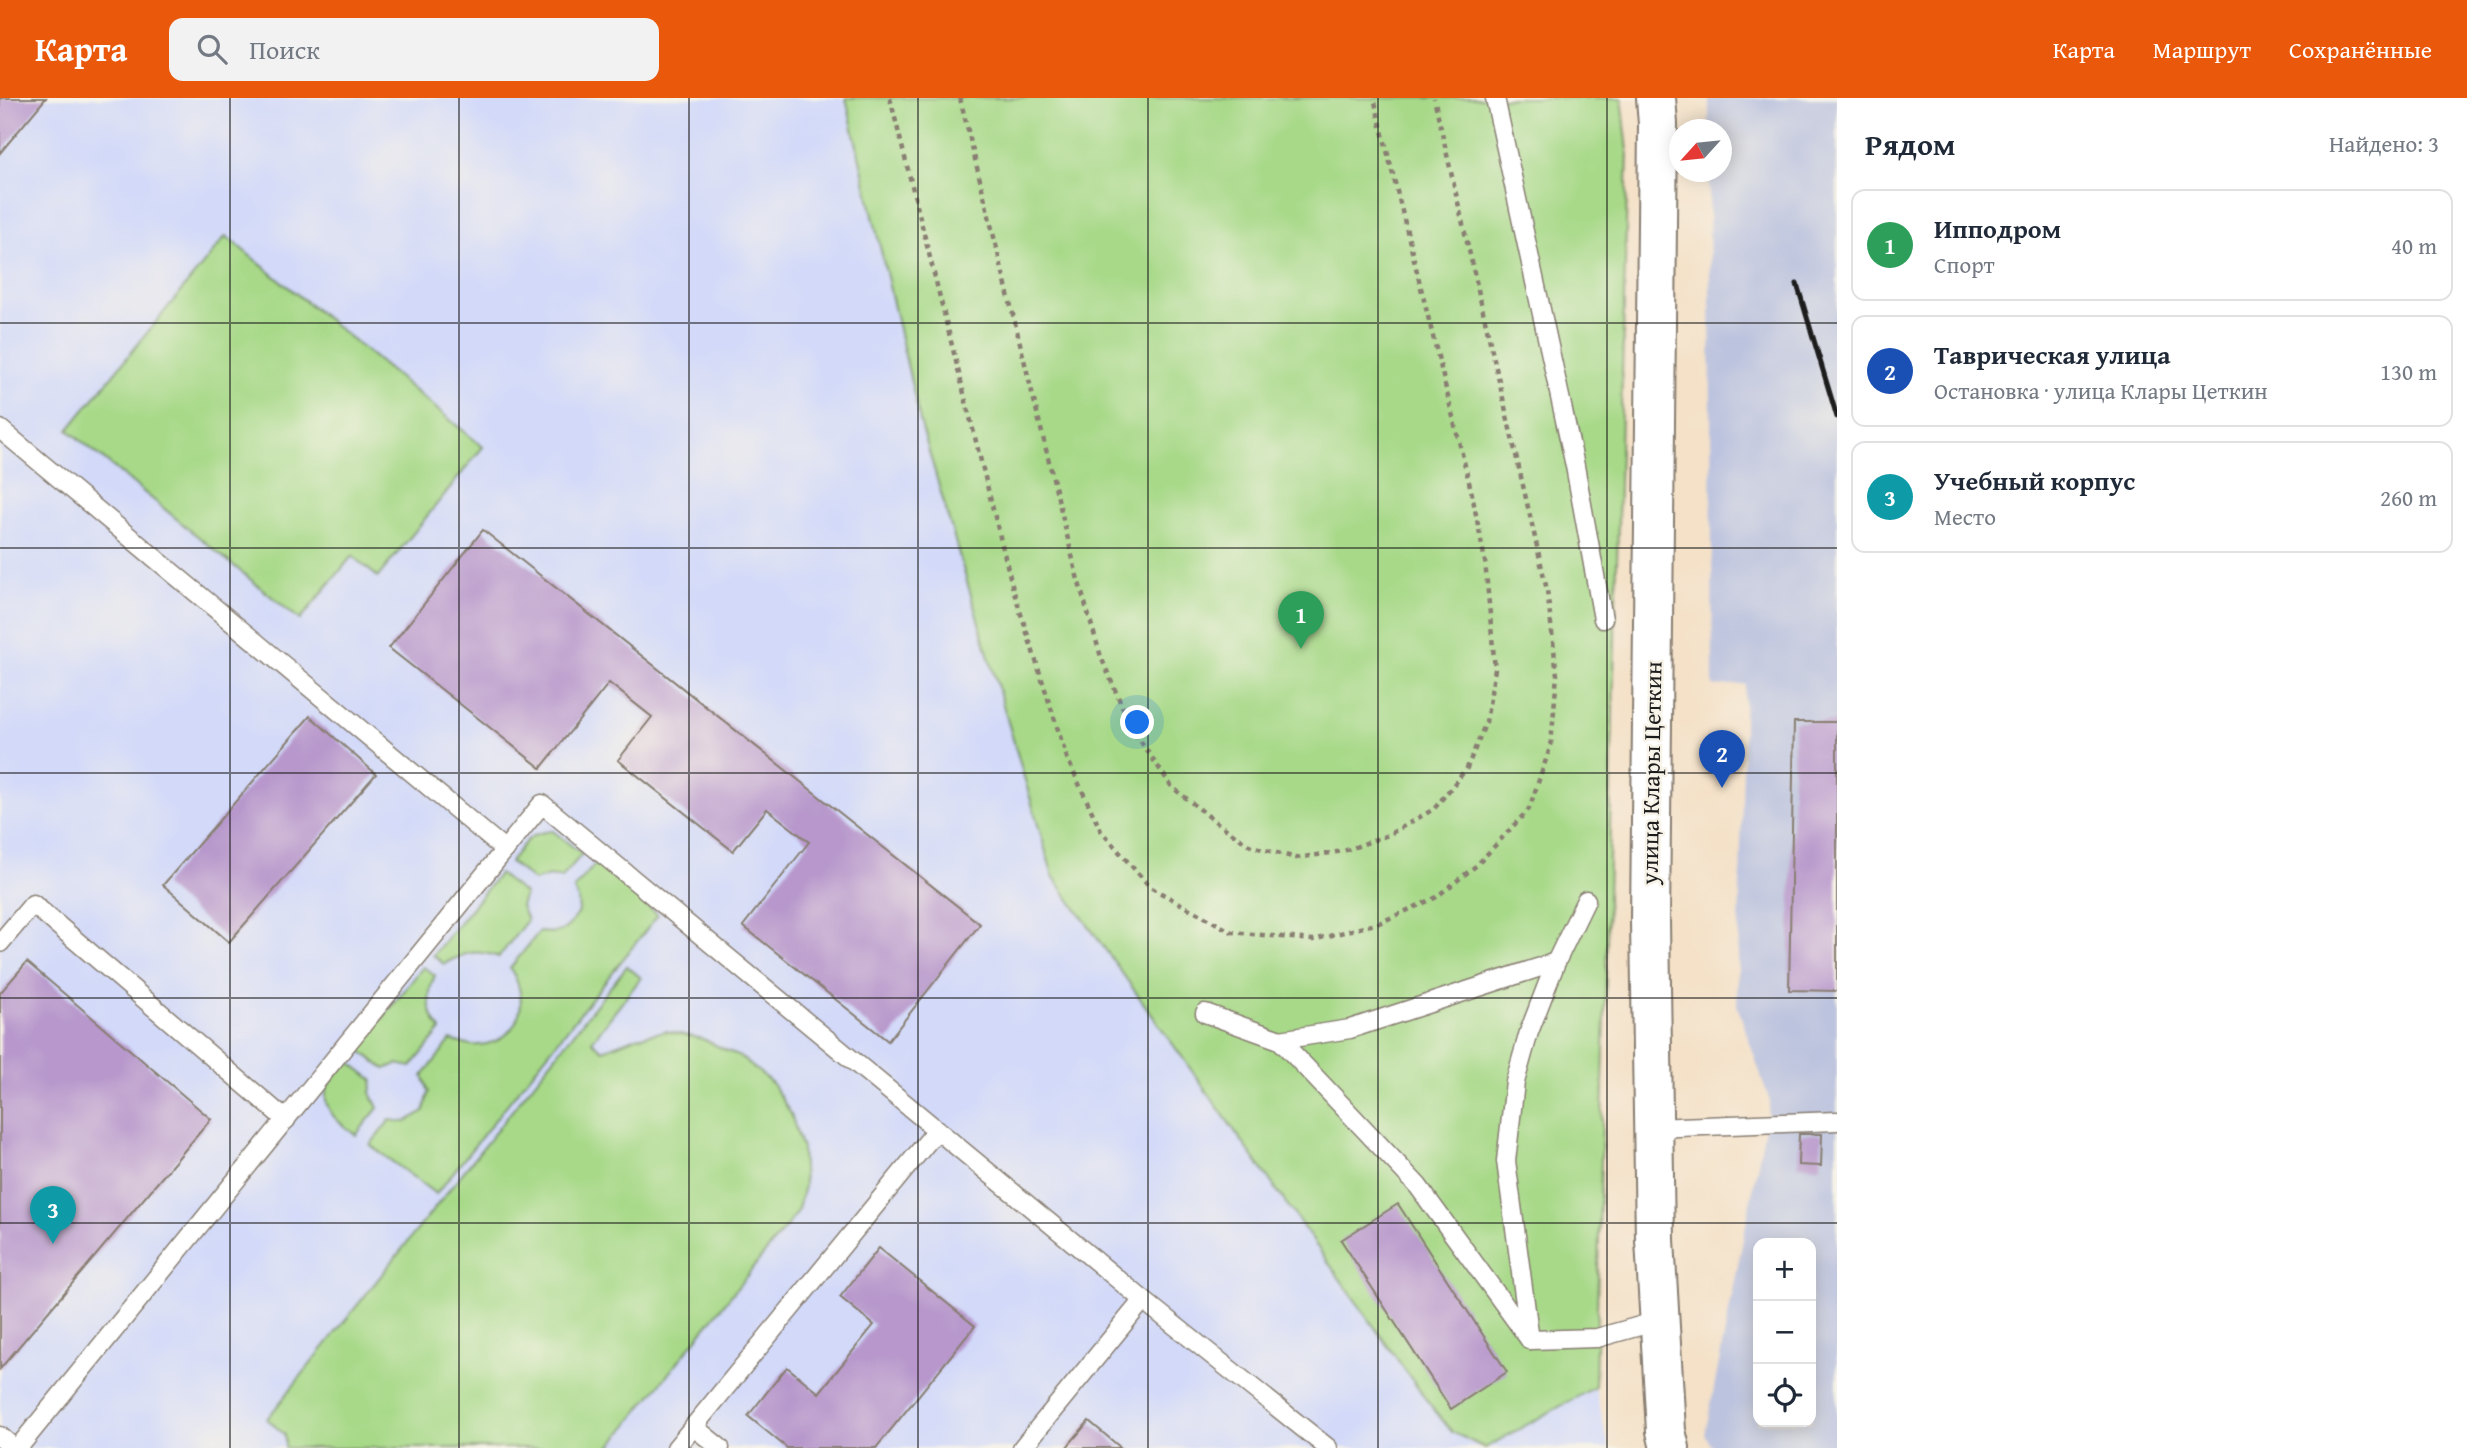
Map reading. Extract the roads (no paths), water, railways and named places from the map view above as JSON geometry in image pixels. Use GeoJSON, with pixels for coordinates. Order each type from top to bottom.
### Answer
{"type":"FeatureCollection","features":[{"type":"Feature","properties":{"kind":"street","name":"улица Клары Цеткин"},"geometry":{"type":"LineString","coordinates":[[1656,98],[1658,152],[1650,922],[1655,1240],[1666,1431],[1670,1448]]}},
{"type":"Feature","properties":{"kind":"lane"},"geometry":{"type":"LineString","coordinates":[[1495,98],[1575,466],[1603,619]]}},
{"type":"Feature","properties":{"kind":"lane"},"geometry":{"type":"LineString","coordinates":[[0,429],[505,850]]}},
{"type":"Feature","properties":{"kind":"lane"},"geometry":{"type":"LineString","coordinates":[[0,1436],[16,1448],[542,804],[1143,1300],[1305,1441],[1328,1448]]}},
{"type":"Feature","properties":{"kind":"lane"},"geometry":{"type":"LineString","coordinates":[[1530,1340],[1506,1161],[1515,1082],[1529,1032],[1556,962],[1586,900]]}},
{"type":"Feature","properties":{"kind":"lane"},"geometry":{"type":"LineString","coordinates":[[0,943],[33,904],[286,1120]]}},
{"type":"Feature","properties":{"kind":"lane"},"geometry":{"type":"LineString","coordinates":[[1280,1040],[1350,1029],[1556,962]]}},
{"type":"Feature","properties":{"kind":"lane"},"geometry":{"type":"LineString","coordinates":[[1205,1013],[1280,1040],[1418,1186],[1530,1340]]}},
{"type":"Feature","properties":{"kind":"lane"},"geometry":{"type":"LineString","coordinates":[[1653,1128],[1837,1121]]}},
{"type":"Feature","properties":{"kind":"lane"},"geometry":{"type":"LineString","coordinates":[[676,1448],[937,1130]]}},
{"type":"Feature","properties":{"kind":"lane"},"geometry":{"type":"LineString","coordinates":[[1023,1448],[1143,1300]]}},
{"type":"Feature","properties":{"kind":"lane"},"geometry":{"type":"LineString","coordinates":[[1530,1340],[1597,1338],[1661,1320]]}},
{"type":"Feature","properties":{"kind":"lane"},"geometry":{"type":"LineString","coordinates":[[694,1427],[719,1448]]}},
{"type":"Feature","properties":{"kind":"railway"},"geometry":{"type":"LineString","coordinates":[[1797,284],[1837,417]]}},
{"type":"Feature","properties":{"kind":"place","name":"Ипподром"},"geometry":{"type":"Point","coordinates":[1301,649]}},
{"type":"Feature","properties":{"kind":"place","name":"Таврическая улица"},"geometry":{"type":"Point","coordinates":[1722,788]}},
{"type":"Feature","properties":{"kind":"place","name":"Учебный корпус"},"geometry":{"type":"Point","coordinates":[53,1244]}}]}
